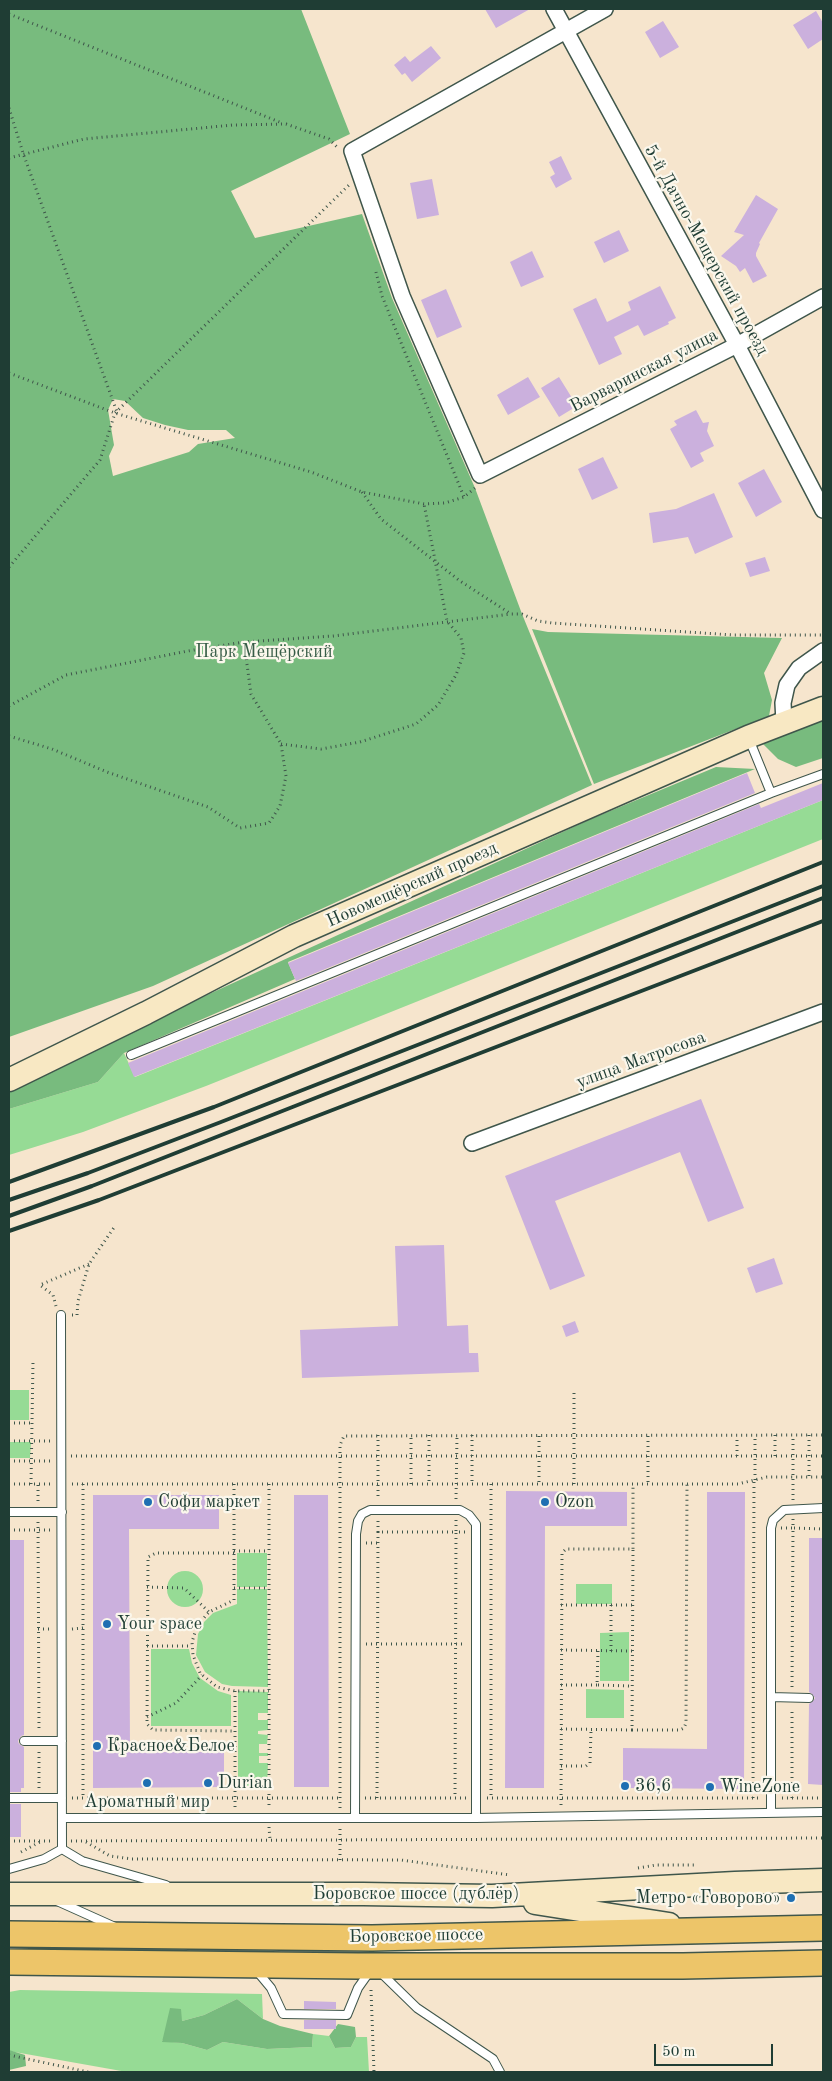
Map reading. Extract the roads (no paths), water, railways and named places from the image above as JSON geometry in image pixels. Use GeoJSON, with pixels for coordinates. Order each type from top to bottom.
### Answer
{"type":"FeatureCollection","features":[{"type":"Feature","properties":{"kind":"main road","name":"Боровское шоссе"},"geometry":{"type":"LineString","coordinates":[[9,1934],[372,1938],[823,1928]]}},
{"type":"Feature","properties":{"kind":"main road","name":"Боровское шоссе"},"geometry":{"type":"LineString","coordinates":[[9,1962],[250,1963],[374,1966],[683,1966],[823,1963]]}},
{"type":"Feature","properties":{"kind":"street","name":"5-й Дачно-Мещерский проезд"},"geometry":{"type":"LineString","coordinates":[[554,9],[737,345],[823,510]]}},
{"type":"Feature","properties":{"kind":"street"},"geometry":{"type":"LineString","coordinates":[[565,30],[605,9]]}},
{"type":"Feature","properties":{"kind":"street","name":"Варваринская улица"},"geometry":{"type":"LineString","coordinates":[[565,30],[347,152],[360,174],[402,296],[480,475],[737,345],[823,297]]}},
{"type":"Feature","properties":{"kind":"street"},"geometry":{"type":"LineString","coordinates":[[784,722],[783,702],[787,685],[799,668],[823,651]]}},
{"type":"Feature","properties":{"kind":"street","name":"Новомещёрский проезд"},"geometry":{"type":"LineString","coordinates":[[9,1080],[294,936],[748,737],[823,708]]}},
{"type":"Feature","properties":{"kind":"street","name":"улица Матросова"},"geometry":{"type":"LineString","coordinates":[[472,1143],[823,1012]]}},
{"type":"Feature","properties":{"kind":"street","name":"Боровское шоссе (дублёр)"},"geometry":{"type":"LineString","coordinates":[[9,1894],[492,1896],[823,1880]]}},
{"type":"Feature","properties":{"kind":"street"},"geometry":{"type":"LineString","coordinates":[[492,1896],[712,1931]]}},
{"type":"Feature","properties":{"kind":"lane"},"geometry":{"type":"LineString","coordinates":[[748,737],[772,793]]}},
{"type":"Feature","properties":{"kind":"lane"},"geometry":{"type":"LineString","coordinates":[[131,1055],[772,793],[823,774]]}},
{"type":"Feature","properties":{"kind":"lane"},"geometry":{"type":"LineString","coordinates":[[62,1315],[62,1849]]}},
{"type":"Feature","properties":{"kind":"lane"},"geometry":{"type":"LineString","coordinates":[[771,1812],[770,1528],[777,1515],[784,1510],[793,1508],[823,1508]]}},
{"type":"Feature","properties":{"kind":"lane"},"geometry":{"type":"LineString","coordinates":[[355,1818],[356,1534],[358,1521],[362,1514],[370,1510],[456,1510],[464,1512],[473,1519],[477,1533],[476,1818]]}},
{"type":"Feature","properties":{"kind":"lane"},"geometry":{"type":"LineString","coordinates":[[9,1512],[62,1512]]}},
{"type":"Feature","properties":{"kind":"lane"},"geometry":{"type":"LineString","coordinates":[[771,1698],[809,1698]]}},
{"type":"Feature","properties":{"kind":"lane"},"geometry":{"type":"LineString","coordinates":[[24,1741],[62,1741]]}},
{"type":"Feature","properties":{"kind":"lane"},"geometry":{"type":"LineString","coordinates":[[9,1798],[62,1798]]}},
{"type":"Feature","properties":{"kind":"lane"},"geometry":{"type":"LineString","coordinates":[[62,1818],[476,1818],[823,1812]]}},
{"type":"Feature","properties":{"kind":"lane"},"geometry":{"type":"LineString","coordinates":[[9,1869],[50,1857],[62,1849]]}},
{"type":"Feature","properties":{"kind":"lane"},"geometry":{"type":"LineString","coordinates":[[62,1849],[82,1861],[200,1895]]}},
{"type":"Feature","properties":{"kind":"lane"},"geometry":{"type":"LineString","coordinates":[[41,1894],[135,1936]]}},
{"type":"Feature","properties":{"kind":"lane"},"geometry":{"type":"LineString","coordinates":[[250,1963],[271,1988],[283,2014],[347,2015],[358,1988],[374,1966],[417,2008],[493,2059],[500,2072]]}},
{"type":"Feature","properties":{"kind":"railway"},"geometry":{"type":"LineString","coordinates":[[9,1182],[214,1107],[823,862]]}},
{"type":"Feature","properties":{"kind":"railway"},"geometry":{"type":"LineString","coordinates":[[9,1200],[88,1173],[221,1122],[823,886]]}},
{"type":"Feature","properties":{"kind":"railway"},"geometry":{"type":"LineString","coordinates":[[9,1216],[92,1186],[823,898]]}},
{"type":"Feature","properties":{"kind":"railway"},"geometry":{"type":"LineString","coordinates":[[9,1231],[99,1200],[823,921]]}},
{"type":"Feature","properties":{"kind":"place","name":"Софи маркет"},"geometry":{"type":"Point","coordinates":[148,1502]}},
{"type":"Feature","properties":{"kind":"place","name":"Ozon"},"geometry":{"type":"Point","coordinates":[545,1502]}},
{"type":"Feature","properties":{"kind":"place","name":"Your space"},"geometry":{"type":"Point","coordinates":[107,1624]}},
{"type":"Feature","properties":{"kind":"place","name":"Красное&Белое"},"geometry":{"type":"Point","coordinates":[97,1746]}},
{"type":"Feature","properties":{"kind":"place","name":"Ароматный мир"},"geometry":{"type":"Point","coordinates":[147,1783]}},
{"type":"Feature","properties":{"kind":"place","name":"Durian"},"geometry":{"type":"Point","coordinates":[208,1783]}},
{"type":"Feature","properties":{"kind":"place","name":"36,6"},"geometry":{"type":"Point","coordinates":[625,1786]}},
{"type":"Feature","properties":{"kind":"place","name":"WineZone"},"geometry":{"type":"Point","coordinates":[710,1787]}},
{"type":"Feature","properties":{"kind":"place","name":"Метро «Говорово»"},"geometry":{"type":"Point","coordinates":[791,1898]}},
{"type":"Feature","properties":{"kind":"park label","name":"Парк Мещёрский"},"geometry":{"type":"Point","coordinates":[264,652]}}]}
